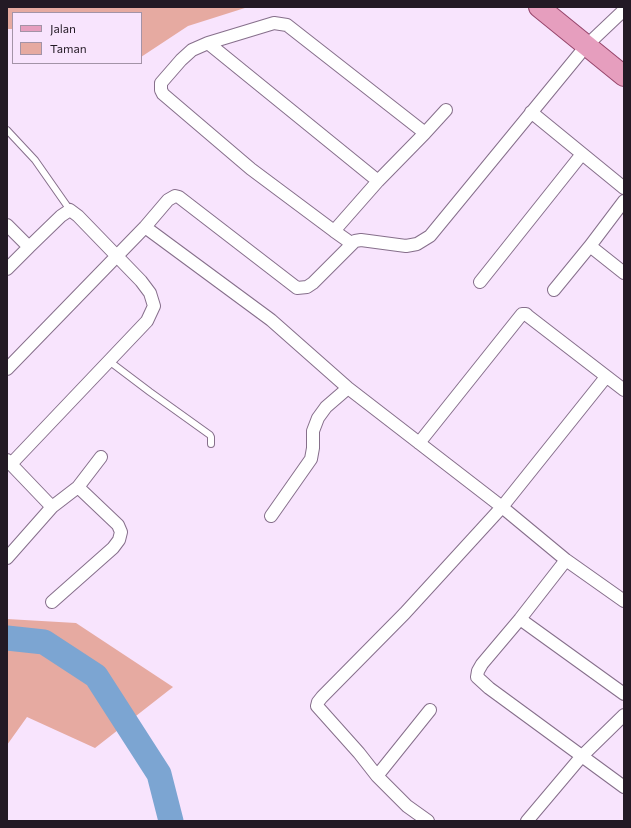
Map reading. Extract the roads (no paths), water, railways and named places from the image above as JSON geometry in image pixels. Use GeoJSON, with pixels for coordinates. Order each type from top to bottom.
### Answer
{"type":"FeatureCollection","features":[{"type":"Feature","properties":{"kind":"main road"},"geometry":{"type":"LineString","coordinates":[[549,10],[586,46],[624,76]]}},
{"type":"Feature","properties":{"kind":"street"},"geometry":{"type":"LineString","coordinates":[[7,369],[146,227],[168,200],[175,196],[179,197],[297,288],[307,287],[313,283],[351,243],[355,241],[361,240],[406,246],[417,244],[430,236],[586,46],[624,10]]}},
{"type":"Feature","properties":{"kind":"street"},"geometry":{"type":"LineString","coordinates":[[351,243],[251,169],[163,94],[161,90],[161,83],[192,50],[208,43],[274,23],[287,24],[426,133]]}},
{"type":"Feature","properties":{"kind":"street"},"geometry":{"type":"LineString","coordinates":[[208,43],[378,181]]}},
{"type":"Feature","properties":{"kind":"street"},"geometry":{"type":"LineString","coordinates":[[334,230],[378,181],[426,133],[446,110]]}},
{"type":"Feature","properties":{"kind":"street"},"geometry":{"type":"LineString","coordinates":[[531,112],[624,188]]}},
{"type":"Feature","properties":{"kind":"street"},"geometry":{"type":"LineString","coordinates":[[480,282],[582,154]]}},
{"type":"Feature","properties":{"kind":"street"},"geometry":{"type":"LineString","coordinates":[[554,290],[624,201]]}},
{"type":"Feature","properties":{"kind":"street"},"geometry":{"type":"LineString","coordinates":[[7,269],[61,216],[70,210],[78,216],[142,281],[150,293],[154,306],[147,321],[9,462],[52,507]]}},
{"type":"Feature","properties":{"kind":"street"},"geometry":{"type":"LineString","coordinates":[[7,225],[29,246]]}},
{"type":"Feature","properties":{"kind":"street"},"geometry":{"type":"LineString","coordinates":[[146,227],[271,320],[348,388],[502,507],[566,560],[624,600]]}},
{"type":"Feature","properties":{"kind":"street"},"geometry":{"type":"LineString","coordinates":[[590,246],[624,273]]}},
{"type":"Feature","properties":{"kind":"street"},"geometry":{"type":"LineString","coordinates":[[419,443],[522,314],[526,314],[624,390]]}},
{"type":"Feature","properties":{"kind":"street"},"geometry":{"type":"LineString","coordinates":[[428,821],[407,806],[377,776],[359,753],[320,711],[317,706],[318,702],[410,608],[502,507],[606,377]]}},
{"type":"Feature","properties":{"kind":"street"},"geometry":{"type":"LineString","coordinates":[[271,516],[311,459],[313,448],[313,431],[318,418],[326,407],[348,388]]}},
{"type":"Feature","properties":{"kind":"street"},"geometry":{"type":"LineString","coordinates":[[7,558],[52,507],[78,487],[101,457]]}},
{"type":"Feature","properties":{"kind":"street"},"geometry":{"type":"LineString","coordinates":[[52,602],[113,548],[119,540],[121,532],[118,525],[78,487]]}},
{"type":"Feature","properties":{"kind":"street"},"geometry":{"type":"LineString","coordinates":[[566,560],[520,619],[482,664],[478,671],[477,677],[489,688],[581,757],[624,787]]}},
{"type":"Feature","properties":{"kind":"street"},"geometry":{"type":"LineString","coordinates":[[520,619],[624,694]]}},
{"type":"Feature","properties":{"kind":"street"},"geometry":{"type":"LineString","coordinates":[[377,776],[430,710]]}},
{"type":"Feature","properties":{"kind":"street"},"geometry":{"type":"LineString","coordinates":[[527,821],[581,757],[624,715]]}},
{"type":"Feature","properties":{"kind":"lane"},"geometry":{"type":"LineString","coordinates":[[7,130],[35,160],[70,210]]}},
{"type":"Feature","properties":{"kind":"lane"},"geometry":{"type":"LineString","coordinates":[[109,361],[210,435],[211,444]]}},
{"type":"Feature","properties":{"kind":"waterway"},"geometry":{"type":"LineString","coordinates":[[7,638],[44,642],[96,676],[159,774],[171,821]]}}]}
